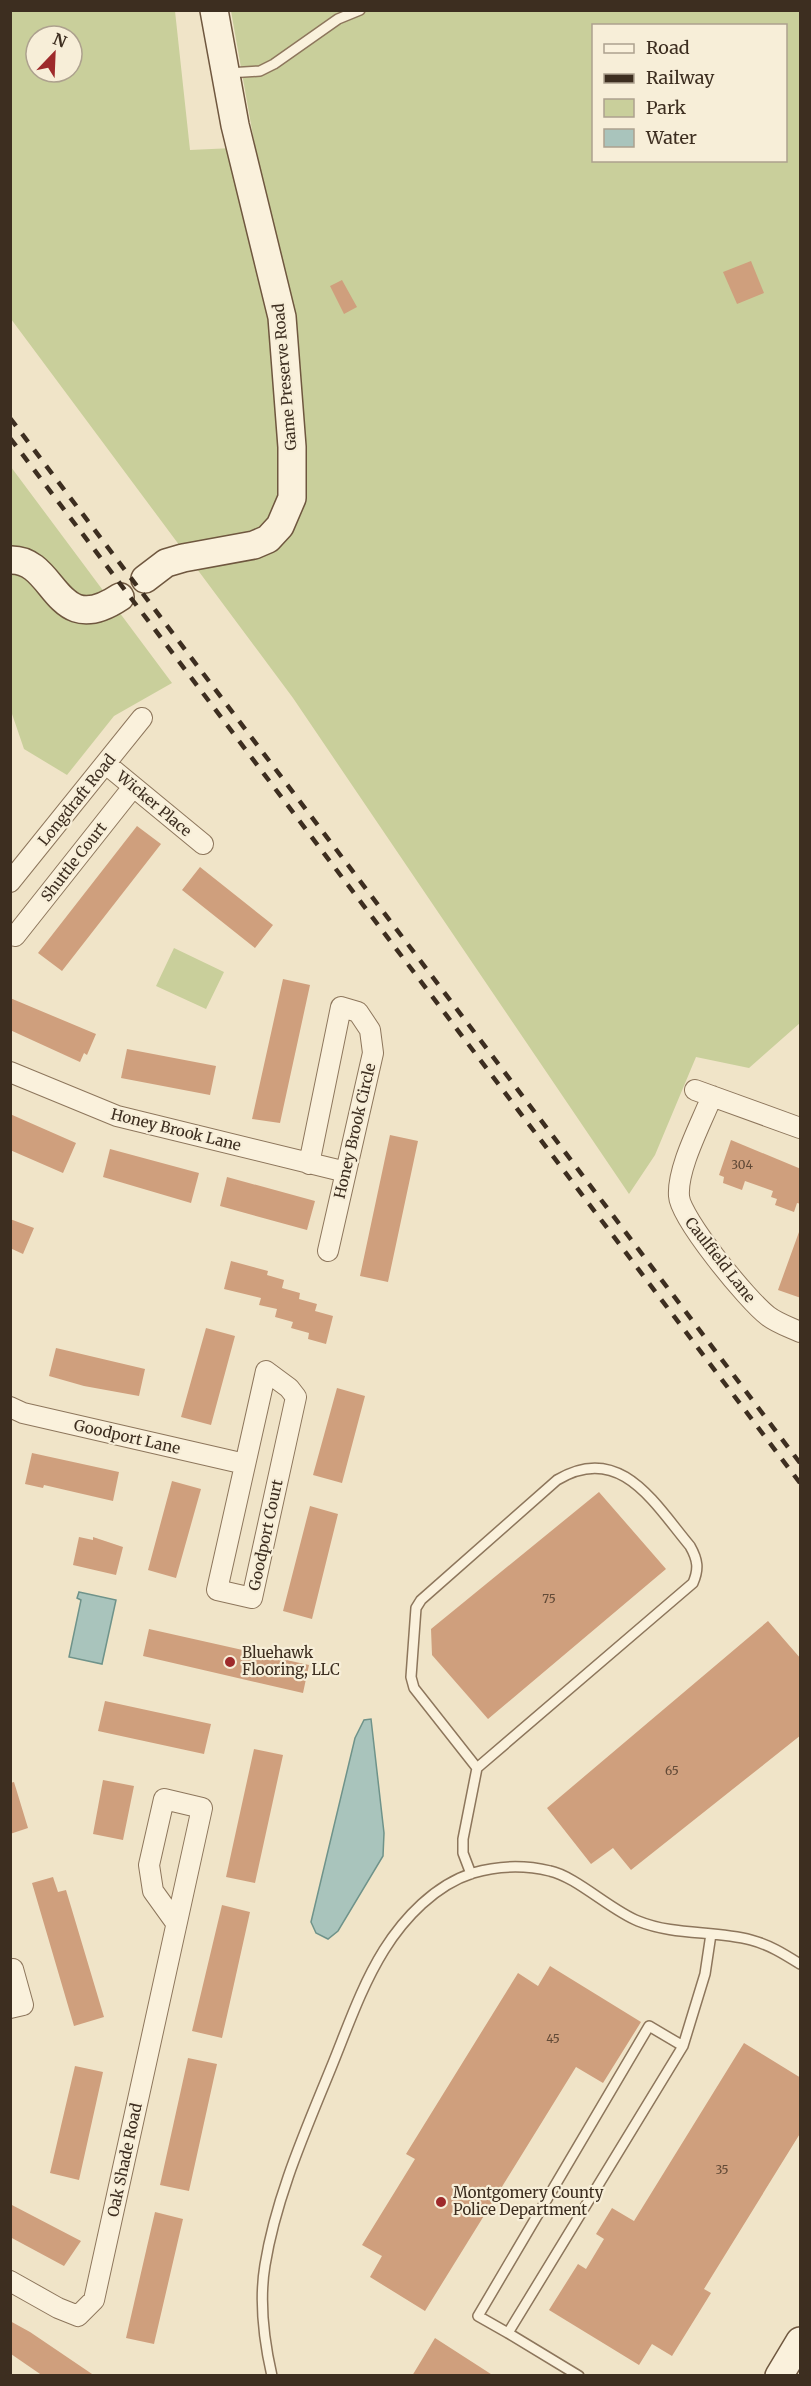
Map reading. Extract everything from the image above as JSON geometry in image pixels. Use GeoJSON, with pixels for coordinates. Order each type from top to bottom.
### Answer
{"type":"FeatureCollection","features":[{"type":"Feature","properties":{"kind":"street","name":"Game Preserve Road"},"geometry":{"type":"LineString","coordinates":[[145,579],[174,560],[254,545],[268,539],[280,526],[292,498],[292,447],[282,317],[251,196],[214,10]]}},
{"type":"Feature","properties":{"kind":"street"},"geometry":{"type":"LineString","coordinates":[[10,560],[26,562],[64,602],[72,607],[97,609],[120,597]]}},
{"type":"Feature","properties":{"kind":"street","name":"Longdraft Road"},"geometry":{"type":"LineString","coordinates":[[10,882],[142,718]]}},
{"type":"Feature","properties":{"kind":"street","name":"Wicker Place"},"geometry":{"type":"LineString","coordinates":[[106,764],[202,844]]}},
{"type":"Feature","properties":{"kind":"street","name":"Shuttle Court"},"geometry":{"type":"LineString","coordinates":[[15,936],[133,787]]}},
{"type":"Feature","properties":{"kind":"street","name":"Honey Brook Circle"},"geometry":{"type":"LineString","coordinates":[[309,1164],[341,1007],[358,1012],[370,1030],[373,1053],[327,1251]]}},
{"type":"Feature","properties":{"kind":"street","name":"Honey Brook Lane"},"geometry":{"type":"LineString","coordinates":[[10,1072],[117,1116],[346,1172]]}},
{"type":"Feature","properties":{"kind":"street","name":"Caulfield Lane"},"geometry":{"type":"LineString","coordinates":[[801,1128],[703,1093],[678,1193],[680,1204],[689,1223],[755,1305],[770,1317],[801,1332]]}},
{"type":"Feature","properties":{"kind":"street","name":"Goodport Court"},"geometry":{"type":"LineString","coordinates":[[266,1371],[289,1388],[296,1397],[252,1598],[217,1590],[245,1464],[266,1371]]}},
{"type":"Feature","properties":{"kind":"street","name":"Goodport Lane"},"geometry":{"type":"LineString","coordinates":[[10,1407],[23,1413],[245,1464]]}},
{"type":"Feature","properties":{"kind":"street","name":"Oak Shade Road"},"geometry":{"type":"LineString","coordinates":[[10,2281],[58,2308],[78,2316],[94,2300],[202,1808],[164,1799],[149,1865],[153,1891],[176,1923]]}},
{"type":"Feature","properties":{"kind":"street"},"geometry":{"type":"LineString","coordinates":[[10,1970],[13,1969],[23,2005],[10,2008]]}},
{"type":"Feature","properties":{"kind":"street"},"geometry":{"type":"LineString","coordinates":[[779,2376],[801,2341]]}},
{"type":"Feature","properties":{"kind":"lane"},"geometry":{"type":"LineString","coordinates":[[225,73],[260,71],[274,64],[338,19],[360,10]]}},
{"type":"Feature","properties":{"kind":"lane"},"geometry":{"type":"LineString","coordinates":[[471,1874],[463,1853],[463,1839],[477,1768],[693,1583],[697,1572],[696,1557],[690,1546],[637,1483],[624,1474],[603,1468],[571,1471],[557,1480],[416,1608],[411,1677],[414,1688],[477,1768]]}},
{"type":"Feature","properties":{"kind":"lane"},"geometry":{"type":"LineString","coordinates":[[272,2376],[263,2315],[265,2268],[274,2225],[325,2083],[352,2016],[383,1951],[405,1920],[433,1893],[471,1874],[500,1867],[531,1867],[554,1871],[636,1921],[668,1931],[749,1939],[771,1946],[801,1964]]}},
{"type":"Feature","properties":{"kind":"lane"},"geometry":{"type":"LineString","coordinates":[[508,2333],[682,2046],[705,1974],[711,1934]]}},
{"type":"Feature","properties":{"kind":"lane"},"geometry":{"type":"LineString","coordinates":[[579,2376],[478,2316],[649,2026],[682,2046]]}},
{"type":"Feature","properties":{"kind":"green space"},"geometry":{"type":"Polygon","coordinates":[[[11,11],[175,11],[190,150],[255,147],[231,11],[800,11],[800,1023],[749,1068],[696,1057],[655,1155],[629,1194],[293,698],[11,319],[11,11]]]}},
{"type":"Feature","properties":{"kind":"green space"},"geometry":{"type":"Polygon","coordinates":[[[11,467],[172,683],[114,716],[67,775],[24,749],[11,711],[11,467]]]}},
{"type":"Feature","properties":{"kind":"green space"},"geometry":{"type":"Polygon","coordinates":[[[174,948],[224,972],[206,1009],[156,986],[174,948]]]}},
{"type":"Feature","properties":{"kind":"water"},"geometry":{"type":"Polygon","coordinates":[[[79,1592],[116,1600],[102,1664],[69,1657],[81,1600],[77,1598],[79,1592]]]}},
{"type":"Feature","properties":{"kind":"water"},"geometry":{"type":"Polygon","coordinates":[[[371,1719],[384,1833],[383,1856],[338,1931],[328,1939],[316,1933],[311,1922],[355,1738],[364,1720],[371,1719]]]}},
{"type":"Feature","properties":{"kind":"building"},"geometry":{"type":"Polygon","coordinates":[[[751,261],[764,293],[737,304],[723,272],[751,261]]]}},
{"type":"Feature","properties":{"kind":"building"},"geometry":{"type":"Polygon","coordinates":[[[342,280],[357,307],[344,314],[330,286],[342,280]]]}},
{"type":"Feature","properties":{"kind":"building"},"geometry":{"type":"Polygon","coordinates":[[[137,826],[161,844],[62,971],[38,953],[137,826]]]}},
{"type":"Feature","properties":{"kind":"building"},"geometry":{"type":"Polygon","coordinates":[[[200,867],[273,925],[255,948],[182,890],[200,867]]]}},
{"type":"Feature","properties":{"kind":"building"},"geometry":{"type":"Polygon","coordinates":[[[283,979],[310,985],[280,1123],[252,1119],[283,979]]]}},
{"type":"Feature","properties":{"kind":"building"},"geometry":{"type":"Polygon","coordinates":[[[10,998],[96,1034],[87,1055],[84,1053],[80,1062],[10,1030],[10,998]]]}},
{"type":"Feature","properties":{"kind":"building"},"geometry":{"type":"Polygon","coordinates":[[[127,1049],[216,1066],[210,1095],[121,1078],[127,1049]]]}},
{"type":"Feature","properties":{"kind":"building"},"geometry":{"type":"Polygon","coordinates":[[[10,1114],[76,1143],[63,1173],[10,1150],[10,1114]]]}},
{"type":"Feature","properties":{"kind":"building"},"geometry":{"type":"Polygon","coordinates":[[[390,1135],[418,1141],[388,1282],[360,1276],[390,1135]]]}},
{"type":"Feature","properties":{"kind":"building"},"geometry":{"type":"Polygon","coordinates":[[[731,1140],[801,1169],[801,1204],[797,1203],[794,1212],[775,1205],[777,1199],[771,1197],[773,1191],[745,1181],[742,1190],[723,1183],[724,1177],[719,1175],[731,1140]]]}},
{"type":"Feature","properties":{"kind":"building"},"geometry":{"type":"Polygon","coordinates":[[[110,1149],[199,1173],[191,1203],[103,1177],[110,1149]]]}},
{"type":"Feature","properties":{"kind":"building"},"geometry":{"type":"Polygon","coordinates":[[[227,1177],[315,1201],[307,1230],[220,1206],[227,1177]]]}},
{"type":"Feature","properties":{"kind":"building"},"geometry":{"type":"Polygon","coordinates":[[[10,1219],[34,1228],[23,1254],[10,1248],[10,1219]]]}},
{"type":"Feature","properties":{"kind":"building"},"geometry":{"type":"Polygon","coordinates":[[[799,1232],[801,1232],[801,1298],[778,1290],[799,1232]]]}},
{"type":"Feature","properties":{"kind":"building"},"geometry":{"type":"Polygon","coordinates":[[[231,1261],[268,1271],[267,1275],[284,1280],[282,1288],[300,1293],[299,1299],[317,1304],[315,1311],[333,1316],[326,1344],[308,1339],[309,1333],[291,1328],[293,1322],[275,1317],[277,1309],[259,1305],[261,1298],[224,1289],[231,1261]]]}},
{"type":"Feature","properties":{"kind":"building"},"geometry":{"type":"Polygon","coordinates":[[[206,1328],[235,1336],[211,1425],[181,1417],[206,1328]]]}},
{"type":"Feature","properties":{"kind":"building"},"geometry":{"type":"Polygon","coordinates":[[[56,1348],[145,1369],[139,1396],[84,1386],[49,1376],[56,1348]]]}},
{"type":"Feature","properties":{"kind":"building"},"geometry":{"type":"Polygon","coordinates":[[[337,1388],[365,1396],[342,1483],[313,1475],[337,1388]]]}},
{"type":"Feature","properties":{"kind":"building"},"geometry":{"type":"Polygon","coordinates":[[[32,1453],[119,1472],[113,1501],[44,1485],[43,1488],[25,1484],[32,1453]]]}},
{"type":"Feature","properties":{"kind":"building"},"geometry":{"type":"Polygon","coordinates":[[[172,1481],[201,1489],[176,1578],[148,1570],[172,1481]]]}},
{"type":"Feature","properties":{"kind":"building"},"geometry":{"type":"Polygon","coordinates":[[[599,1492],[666,1569],[488,1719],[432,1655],[431,1629],[599,1492]]]}},
{"type":"Feature","properties":{"kind":"building"},"geometry":{"type":"Polygon","coordinates":[[[310,1506],[338,1514],[312,1619],[283,1611],[310,1506]]]}},
{"type":"Feature","properties":{"kind":"building"},"geometry":{"type":"Polygon","coordinates":[[[79,1537],[93,1540],[93,1537],[123,1547],[116,1575],[73,1565],[79,1537]]]}},
{"type":"Feature","properties":{"kind":"building"},"geometry":{"type":"Polygon","coordinates":[[[768,1621],[801,1659],[801,1735],[631,1870],[613,1848],[591,1864],[547,1808],[768,1621]]]}},
{"type":"Feature","properties":{"kind":"building"},"geometry":{"type":"Polygon","coordinates":[[[149,1629],[309,1665],[303,1693],[143,1656],[149,1629]]]}},
{"type":"Feature","properties":{"kind":"building"},"geometry":{"type":"Polygon","coordinates":[[[105,1701],[211,1724],[204,1754],[98,1731],[105,1701]]]}},
{"type":"Feature","properties":{"kind":"building"},"geometry":{"type":"Polygon","coordinates":[[[254,1749],[283,1755],[255,1883],[226,1877],[254,1749]]]}},
{"type":"Feature","properties":{"kind":"building"},"geometry":{"type":"Polygon","coordinates":[[[103,1780],[134,1786],[123,1840],[93,1834],[103,1780]]]}},
{"type":"Feature","properties":{"kind":"building"},"geometry":{"type":"Polygon","coordinates":[[[14,1782],[28,1828],[10,1834],[10,1783],[14,1782]]]}},
{"type":"Feature","properties":{"kind":"building"},"geometry":{"type":"Polygon","coordinates":[[[53,1877],[58,1892],[66,1890],[104,2017],[74,2026],[32,1883],[53,1877]]]}},
{"type":"Feature","properties":{"kind":"building"},"geometry":{"type":"Polygon","coordinates":[[[222,1905],[250,1912],[222,2038],[192,2031],[222,1905]]]}},
{"type":"Feature","properties":{"kind":"building","name":"Montgomery County Police Department"},"geometry":{"type":"Polygon","coordinates":[[[550,1966],[641,2022],[603,2083],[576,2067],[425,2311],[370,2277],[382,2256],[362,2245],[415,2159],[406,2154],[518,1973],[538,1986],[550,1966]]]}},
{"type":"Feature","properties":{"kind":"building"},"geometry":{"type":"Polygon","coordinates":[[[744,2043],[801,2078],[801,2132],[704,2289],[711,2293],[672,2356],[652,2344],[639,2365],[549,2310],[578,2264],[586,2269],[604,2239],[596,2234],[612,2208],[634,2221],[744,2043]]]}},
{"type":"Feature","properties":{"kind":"building"},"geometry":{"type":"Polygon","coordinates":[[[188,2058],[217,2064],[189,2191],[160,2185],[188,2058]]]}},
{"type":"Feature","properties":{"kind":"building"},"geometry":{"type":"Polygon","coordinates":[[[75,2066],[103,2072],[79,2180],[50,2173],[75,2066]]]}},
{"type":"Feature","properties":{"kind":"building"},"geometry":{"type":"Polygon","coordinates":[[[10,2204],[81,2241],[64,2266],[10,2237],[10,2204]]]}},
{"type":"Feature","properties":{"kind":"building"},"geometry":{"type":"Polygon","coordinates":[[[155,2212],[183,2219],[154,2344],[126,2338],[155,2212]]]}},
{"type":"Feature","properties":{"kind":"building"},"geometry":{"type":"Polygon","coordinates":[[[10,2321],[95,2376],[43,2376],[11,2354],[10,2321]]]}},
{"type":"Feature","properties":{"kind":"building"},"geometry":{"type":"Polygon","coordinates":[[[435,2338],[494,2376],[412,2376],[435,2338]]]}},
{"type":"Feature","properties":{"kind":"railway"},"geometry":{"type":"LineString","coordinates":[[10,418],[800,1463]]}},
{"type":"Feature","properties":{"kind":"railway"},"geometry":{"type":"LineString","coordinates":[[10,438],[800,1483]]}},
{"type":"Feature","properties":{"kind":"place","name":"Bluehawk Flooring, LLC"},"geometry":{"type":"Point","coordinates":[230,1662]}},
{"type":"Feature","properties":{"kind":"place","name":"Montgomery County Police Department"},"geometry":{"type":"Point","coordinates":[441,2202]}}]}
